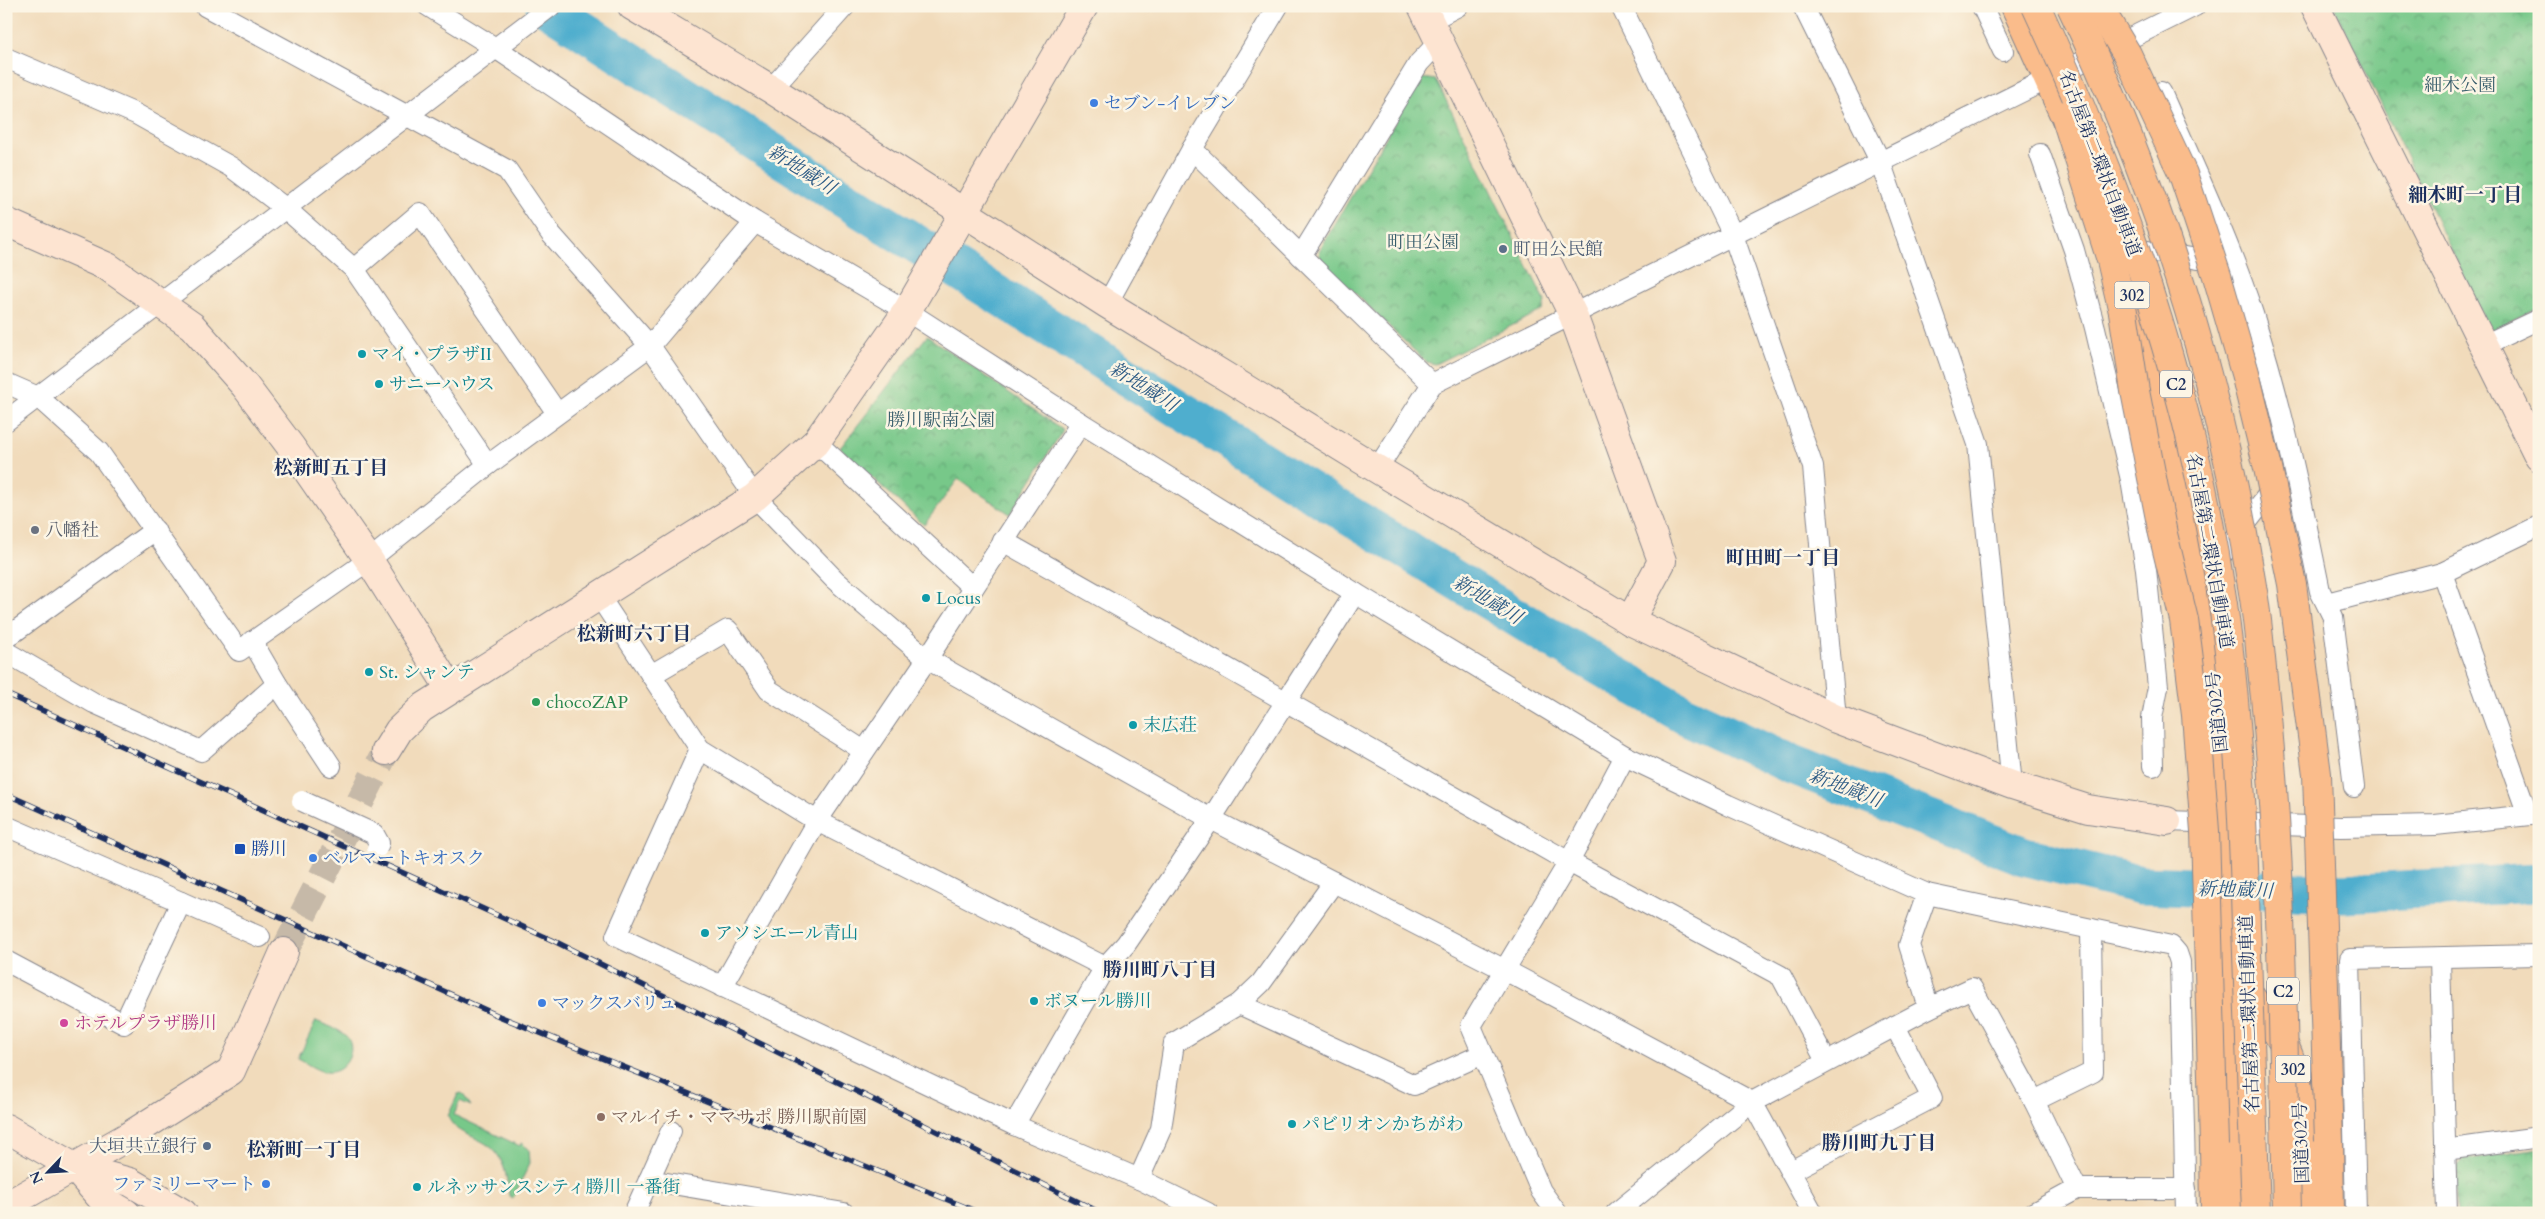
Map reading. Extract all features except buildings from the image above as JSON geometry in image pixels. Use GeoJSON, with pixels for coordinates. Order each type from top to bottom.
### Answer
{"type":"FeatureCollection","features":[{"type":"Feature","properties":{"kind":"highway","name":"国道302号"},"geometry":{"type":"LineString","coordinates":[[2016,6],[2050,79],[2117,246],[2162,399],[2202,590],[2217,699],[2226,831],[2238,1213]]}},
{"type":"Feature","properties":{"kind":"highway"},"geometry":{"type":"LineString","coordinates":[[2023,6],[2056,88],[2111,260],[2123,312],[2135,391],[2153,482],[2184,620],[2196,715],[2205,831],[2215,1213]]}},
{"type":"Feature","properties":{"kind":"highway","name":"名古屋第二環状自動車道"},"geometry":{"type":"LineString","coordinates":[[2036,6],[2068,74],[2106,173],[2146,287],[2178,390],[2200,480],[2221,595],[2241,781],[2256,1213]]}},
{"type":"Feature","properties":{"kind":"highway","name":"名古屋第二環状自動車道"},"geometry":{"type":"LineString","coordinates":[[2071,6],[2100,67],[2145,175],[2180,281],[2210,384],[2232,476],[2254,594],[2273,769],[2283,989],[2288,1213]]}},
{"type":"Feature","properties":{"kind":"highway"},"geometry":{"type":"LineString","coordinates":[[2098,6],[2127,54],[2183,174],[2208,248],[2245,373],[2268,468],[2292,584],[2317,774],[2330,1213]]}},
{"type":"Feature","properties":{"kind":"highway","name":"国道302号"},"geometry":{"type":"LineString","coordinates":[[2230,940],[2243,983],[2253,1002],[2278,1034],[2289,1055],[2296,1077],[2300,1103],[2304,1213]]}},
{"type":"Feature","properties":{"kind":"street"},"geometry":{"type":"LineString","coordinates":[[205,6],[507,170],[551,234],[650,346],[755,497],[835,580],[927,659],[1211,819],[1504,970],[1752,1102],[1813,1213]]}},
{"type":"Feature","properties":{"kind":"street"},"geometry":{"type":"LineString","coordinates":[[428,6],[497,49],[755,222],[907,311],[1081,423],[1355,593],[1625,756],[1728,805],[1927,894],[2171,946],[2177,953],[2180,962],[2186,1213]]}},
{"type":"Feature","properties":{"kind":"street"},"geometry":{"type":"LineString","coordinates":[[6,421],[551,6]]}},
{"type":"Feature","properties":{"kind":"street"},"geometry":{"type":"LineString","coordinates":[[632,6],[771,88],[963,214],[1107,304],[1377,470],[1630,621],[1836,719],[2012,785],[2088,809],[2226,831],[2426,826],[2533,814],[2442,573]]}},
{"type":"Feature","properties":{"kind":"street"},"geometry":{"type":"LineString","coordinates":[[771,88],[845,6]]}},
{"type":"Feature","properties":{"kind":"street"},"geometry":{"type":"LineString","coordinates":[[386,752],[399,730],[422,708],[755,497],[816,442],[907,311],[1084,6]]}},
{"type":"Feature","properties":{"kind":"street"},"geometry":{"type":"LineString","coordinates":[[1107,304],[1192,149],[1278,6]]}},
{"type":"Feature","properties":{"kind":"street"},"geometry":{"type":"LineString","coordinates":[[1301,256],[1419,63],[1430,23],[1458,6]]}},
{"type":"Feature","properties":{"kind":"street"},"geometry":{"type":"LineString","coordinates":[[1621,6],[1733,235],[1813,467],[1836,719]]}},
{"type":"Feature","properties":{"kind":"street"},"geometry":{"type":"LineString","coordinates":[[1803,6],[1880,161],[1978,444],[2012,785]]}},
{"type":"Feature","properties":{"kind":"street"},"geometry":{"type":"LineString","coordinates":[[1982,6],[2003,51]]}},
{"type":"Feature","properties":{"kind":"street"},"geometry":{"type":"LineString","coordinates":[[1377,470],[1432,384],[2195,6]]}},
{"type":"Feature","properties":{"kind":"street"},"geometry":{"type":"LineString","coordinates":[[2315,6],[2539,458]]}},
{"type":"Feature","properties":{"kind":"street"},"geometry":{"type":"LineString","coordinates":[[1430,23],[1573,315],[1662,561],[1630,621]]}},
{"type":"Feature","properties":{"kind":"street"},"geometry":{"type":"LineString","coordinates":[[6,58],[136,114],[231,167],[285,208],[354,269],[488,465]]}},
{"type":"Feature","properties":{"kind":"street"},"geometry":{"type":"LineString","coordinates":[[2161,92],[2235,265],[2252,312],[2294,462],[2320,591],[2333,617],[2354,788]]}},
{"type":"Feature","properties":{"kind":"street"},"geometry":{"type":"LineString","coordinates":[[1192,149],[1432,384]]}},
{"type":"Feature","properties":{"kind":"street"},"geometry":{"type":"LineString","coordinates":[[2040,154],[2074,250],[2096,328],[2134,501],[2146,569],[2158,687],[2152,718],[2153,766]]}},
{"type":"Feature","properties":{"kind":"street"},"geometry":{"type":"LineString","coordinates":[[354,269],[420,213],[557,413]]}},
{"type":"Feature","properties":{"kind":"street"},"geometry":{"type":"LineString","coordinates":[[6,222],[108,267],[161,302],[192,326],[245,386],[291,447],[369,560],[450,689]]}},
{"type":"Feature","properties":{"kind":"street"},"geometry":{"type":"LineString","coordinates":[[6,383],[38,397],[99,452],[156,530],[239,650],[369,560],[488,465],[650,346],[755,222]]}},
{"type":"Feature","properties":{"kind":"street"},"geometry":{"type":"LineString","coordinates":[[2117,246],[2235,265]]}},
{"type":"Feature","properties":{"kind":"street"},"geometry":{"type":"LineString","coordinates":[[2096,328],[2130,289]]}},
{"type":"Feature","properties":{"kind":"street"},"geometry":{"type":"LineString","coordinates":[[2482,346],[2539,319]]}},
{"type":"Feature","properties":{"kind":"street"},"geometry":{"type":"LineString","coordinates":[[722,987],[817,821],[927,659],[1081,423]]}},
{"type":"Feature","properties":{"kind":"street"},"geometry":{"type":"LineString","coordinates":[[816,442],[973,588]]}},
{"type":"Feature","properties":{"kind":"street"},"geometry":{"type":"LineString","coordinates":[[2134,501],[2156,513],[2164,521],[2180,571],[2202,590],[2294,462]]}},
{"type":"Feature","properties":{"kind":"street"},"geometry":{"type":"LineString","coordinates":[[2327,603],[2442,573],[2539,526]]}},
{"type":"Feature","properties":{"kind":"street"},"geometry":{"type":"LineString","coordinates":[[6,638],[156,530]]}},
{"type":"Feature","properties":{"kind":"street"},"geometry":{"type":"LineString","coordinates":[[1003,541],[1287,704],[1569,862],[1781,976],[1826,1061]]}},
{"type":"Feature","properties":{"kind":"street"},"geometry":{"type":"LineString","coordinates":[[1014,1125],[1105,967],[1126,944],[1211,819],[1287,704],[1355,593]]}},
{"type":"Feature","properties":{"kind":"street"},"geometry":{"type":"LineString","coordinates":[[599,596],[700,749],[817,821],[1105,967]]}},
{"type":"Feature","properties":{"kind":"street"},"geometry":{"type":"LineString","coordinates":[[652,675],[728,630],[769,690],[864,751]]}},
{"type":"Feature","properties":{"kind":"street"},"geometry":{"type":"LineString","coordinates":[[252,641],[277,684],[331,766]]}},
{"type":"Feature","properties":{"kind":"street"},"geometry":{"type":"LineString","coordinates":[[6,652],[94,703],[201,751],[277,684]]}},
{"type":"Feature","properties":{"kind":"street"},"geometry":{"type":"LineString","coordinates":[[700,749],[616,936],[1014,1125],[1139,1180],[1208,1213]]}},
{"type":"Feature","properties":{"kind":"street"},"geometry":{"type":"LineString","coordinates":[[1557,1213],[1541,1191],[1471,1026],[1569,862],[1625,756]]}},
{"type":"Feature","properties":{"kind":"street"},"geometry":{"type":"LineString","coordinates":[[302,801],[374,834],[379,843],[377,848]]}},
{"type":"Feature","properties":{"kind":"street"},"geometry":{"type":"LineString","coordinates":[[6,826],[260,937]]}},
{"type":"Feature","properties":{"kind":"street"},"geometry":{"type":"LineString","coordinates":[[1139,1180],[1160,1129],[1174,1043],[1239,1004],[1261,984],[1334,882]]}},
{"type":"Feature","properties":{"kind":"street"},"geometry":{"type":"LineString","coordinates":[[1927,894],[1909,945],[1929,1008]]}},
{"type":"Feature","properties":{"kind":"street"},"geometry":{"type":"LineString","coordinates":[[6,961],[124,1024],[181,902]]}},
{"type":"Feature","properties":{"kind":"street"},"geometry":{"type":"LineString","coordinates":[[2034,1100],[2093,1072],[2091,929]]}},
{"type":"Feature","properties":{"kind":"street"},"geometry":{"type":"LineString","coordinates":[[6,1206],[232,1071],[284,952]]}},
{"type":"Feature","properties":{"kind":"street"},"geometry":{"type":"LineString","coordinates":[[2356,1213],[2350,959],[2539,955]]}},
{"type":"Feature","properties":{"kind":"street"},"geometry":{"type":"LineString","coordinates":[[2440,958],[2447,1213]]}},
{"type":"Feature","properties":{"kind":"street"},"geometry":{"type":"LineString","coordinates":[[1616,1213],[1752,1102],[1826,1061],[1972,988],[2034,1100],[2078,1189]]}},
{"type":"Feature","properties":{"kind":"street"},"geometry":{"type":"LineString","coordinates":[[1239,1004],[1414,1085],[1483,1054]]}},
{"type":"Feature","properties":{"kind":"street"},"geometry":{"type":"LineString","coordinates":[[1791,1172],[1932,1098],[1895,1026]]}},
{"type":"Feature","properties":{"kind":"street"},"geometry":{"type":"LineString","coordinates":[[2183,1097],[2233,1033]]}},
{"type":"Feature","properties":{"kind":"street"},"geometry":{"type":"LineString","coordinates":[[6,1128],[74,1167],[130,1182],[183,1213]]}},
{"type":"Feature","properties":{"kind":"street"},"geometry":{"type":"LineString","coordinates":[[634,1213],[670,1131]]}},
{"type":"Feature","properties":{"kind":"street"},"geometry":{"type":"LineString","coordinates":[[2445,1150],[2539,1137]]}},
{"type":"Feature","properties":{"kind":"street"},"geometry":{"type":"LineString","coordinates":[[74,1167],[102,1199],[126,1213]]}},
{"type":"Feature","properties":{"kind":"street"},"geometry":{"type":"LineString","coordinates":[[649,1180],[844,1213]]}},
{"type":"Feature","properties":{"kind":"street"},"geometry":{"type":"LineString","coordinates":[[2033,1213],[2078,1189],[2186,1189]]}},
{"type":"Feature","properties":{"kind":"green space","name":"細木公園"},"geometry":{"type":"Polygon","coordinates":[[[2334,6],[2539,6],[2539,307],[2490,331],[2334,6]]]}},
{"type":"Feature","properties":{"kind":"green space","name":"町田公園"},"geometry":{"type":"Polygon","coordinates":[[[1421,78],[1436,80],[1545,301],[1543,310],[1435,364],[1426,362],[1321,260],[1319,251],[1421,78]]]}},
{"type":"Feature","properties":{"kind":"green space","name":"勝川駅南公園"},"geometry":{"type":"Polygon","coordinates":[[[927,336],[1063,430],[1010,514],[958,479],[924,525],[840,448],[927,336]]]}},
{"type":"Feature","properties":{"kind":"green space"},"geometry":{"type":"Polygon","coordinates":[[[316,1021],[340,1032],[347,1037],[350,1043],[350,1055],[347,1061],[338,1070],[333,1072],[315,1069],[298,1059],[316,1021]]]}},
{"type":"Feature","properties":{"kind":"green space"},"geometry":{"type":"Polygon","coordinates":[[[462,1093],[471,1106],[460,1101],[454,1115],[520,1146],[521,1143],[529,1149],[530,1163],[513,1198],[509,1196],[507,1179],[497,1154],[485,1143],[456,1128],[451,1123],[448,1116],[458,1094],[462,1093]]]}},
{"type":"Feature","properties":{"kind":"green space"},"geometry":{"type":"Polygon","coordinates":[[[2539,1149],[2539,1213],[2457,1213],[2457,1167],[2463,1160],[2539,1149]]]}},
{"type":"Feature","properties":{"kind":"waterway","name":"新地蔵川"},"geometry":{"type":"LineString","coordinates":[[545,6],[837,194],[1300,485],[1544,634],[1685,715],[1792,765],[2024,856],[2141,885],[2344,893],[2539,883]]}},
{"type":"Feature","properties":{"kind":"tunnel"},"geometry":{"type":"LineString","coordinates":[[284,952],[386,751]]}},
{"type":"Feature","properties":{"kind":"railway"},"geometry":{"type":"LineString","coordinates":[[6,694],[552,940],[1101,1213]]}},
{"type":"Feature","properties":{"kind":"railway"},"geometry":{"type":"LineString","coordinates":[[6,794],[499,1016],[980,1213]]}},
{"type":"Feature","properties":{"kind":"place","name":"セブン-イレブン"},"geometry":{"type":"Point","coordinates":[1094,103]}},
{"type":"Feature","properties":{"kind":"place","name":"町田公民館"},"geometry":{"type":"Point","coordinates":[1503,249]}},
{"type":"Feature","properties":{"kind":"place","name":"マイ・プラザII"},"geometry":{"type":"Point","coordinates":[362,354]}},
{"type":"Feature","properties":{"kind":"place","name":"サニーハウス"},"geometry":{"type":"Point","coordinates":[379,384]}},
{"type":"Feature","properties":{"kind":"place","name":"八幡社"},"geometry":{"type":"Point","coordinates":[35,530]}},
{"type":"Feature","properties":{"kind":"place","name":"Locus"},"geometry":{"type":"Point","coordinates":[926,598]}},
{"type":"Feature","properties":{"kind":"place","name":"St. シャンテ"},"geometry":{"type":"Point","coordinates":[369,672]}},
{"type":"Feature","properties":{"kind":"place","name":"chocoZAP"},"geometry":{"type":"Point","coordinates":[536,702]}},
{"type":"Feature","properties":{"kind":"place","name":"末広荘"},"geometry":{"type":"Point","coordinates":[1133,725]}},
{"type":"Feature","properties":{"kind":"place","name":"勝川"},"geometry":{"type":"Point","coordinates":[240,849]}},
{"type":"Feature","properties":{"kind":"place","name":"ベルマートキオスク"},"geometry":{"type":"Point","coordinates":[313,858]}},
{"type":"Feature","properties":{"kind":"place","name":"アソシエール青山"},"geometry":{"type":"Point","coordinates":[705,933]}},
{"type":"Feature","properties":{"kind":"place","name":"ボヌール勝川"},"geometry":{"type":"Point","coordinates":[1034,1001]}},
{"type":"Feature","properties":{"kind":"place","name":"マックスバリュ"},"geometry":{"type":"Point","coordinates":[542,1003]}},
{"type":"Feature","properties":{"kind":"place","name":"ホテルプラザ勝川"},"geometry":{"type":"Point","coordinates":[64,1023]}},
{"type":"Feature","properties":{"kind":"place","name":"マルイチ・ママサポ 勝川駅前園"},"geometry":{"type":"Point","coordinates":[601,1117]}},
{"type":"Feature","properties":{"kind":"place","name":"パビリオンかちがわ"},"geometry":{"type":"Point","coordinates":[1292,1124]}},
{"type":"Feature","properties":{"kind":"place","name":"大垣共立銀行"},"geometry":{"type":"Point","coordinates":[207,1146]}},
{"type":"Feature","properties":{"kind":"place","name":"ファミリーマート"},"geometry":{"type":"Point","coordinates":[266,1184]}},
{"type":"Feature","properties":{"kind":"place","name":"ルネッサンスシティ勝川 一番街"},"geometry":{"type":"Point","coordinates":[417,1187]}},
{"type":"Feature","properties":{"kind":"district","name":"細木町一丁目"},"geometry":{"type":"Point","coordinates":[2465,194]}},
{"type":"Feature","properties":{"kind":"district","name":"松新町五丁目"},"geometry":{"type":"Point","coordinates":[331,467]}},
{"type":"Feature","properties":{"kind":"district","name":"町田町一丁目"},"geometry":{"type":"Point","coordinates":[1783,557]}},
{"type":"Feature","properties":{"kind":"district","name":"松新町六丁目"},"geometry":{"type":"Point","coordinates":[634,633]}},
{"type":"Feature","properties":{"kind":"district","name":"勝川町八丁目"},"geometry":{"type":"Point","coordinates":[1160,969]}},
{"type":"Feature","properties":{"kind":"district","name":"勝川町九丁目"},"geometry":{"type":"Point","coordinates":[1879,1142]}},
{"type":"Feature","properties":{"kind":"district","name":"松新町一丁目"},"geometry":{"type":"Point","coordinates":[304,1149]}}]}
